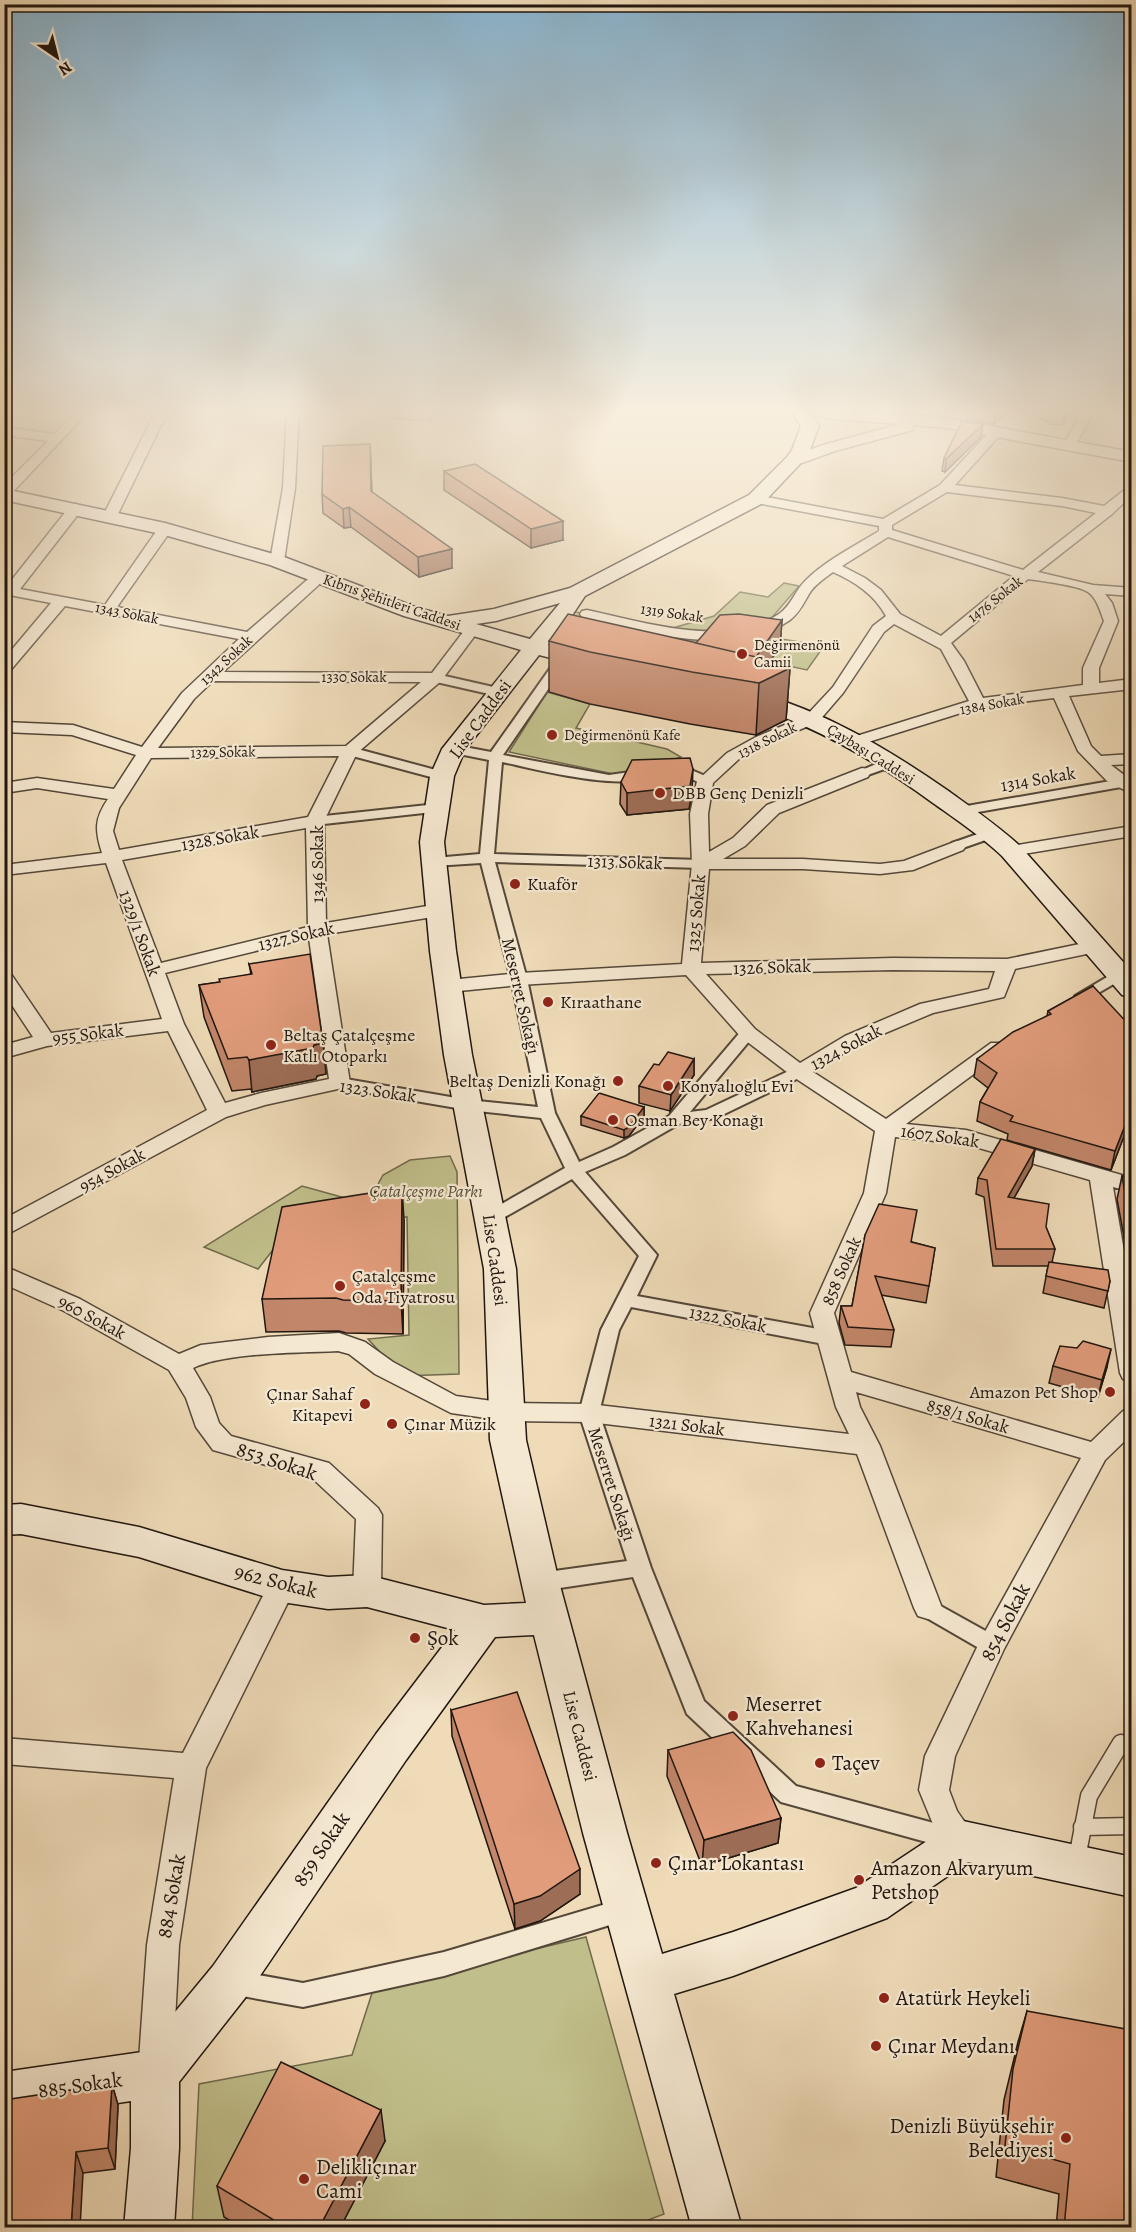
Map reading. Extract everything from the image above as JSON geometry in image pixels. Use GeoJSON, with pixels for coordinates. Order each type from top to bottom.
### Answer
{"type":"FeatureCollection","features":[{"type":"Feature","properties":{"kind":"main road","name":"Kıbrıs Şehitleri Caddesi"},"geometry":{"type":"LineString","coordinates":[[100,515],[165,529],[277,561],[411,612],[535,648]]}},
{"type":"Feature","properties":{"kind":"main road","name":"Lise Caddesi"},"geometry":{"type":"LineString","coordinates":[[717,2228],[626,1909],[545,1600],[508,1440],[500,1269],[468,1105],[449,986],[432,842],[442,776],[454,749],[577,592],[725,515]]}},
{"type":"Feature","properties":{"kind":"main road"},"geometry":{"type":"LineString","coordinates":[[444,622],[496,615],[577,592]]}},
{"type":"Feature","properties":{"kind":"main road"},"geometry":{"type":"LineString","coordinates":[[535,648],[576,658]]}},
{"type":"Feature","properties":{"kind":"main road","name":"Çaybaşı Caddesi"},"geometry":{"type":"LineString","coordinates":[[724,691],[812,719],[856,741],[992,833],[1011,851],[1125,982]]}},
{"type":"Feature","properties":{"kind":"main road","name":"962 Sokak"},"geometry":{"type":"LineString","coordinates":[[4,1520],[21,1519],[139,1542],[282,1586],[328,1593],[367,1591],[484,1621],[545,1600]]}},
{"type":"Feature","properties":{"kind":"main road","name":"859 Sokak"},"geometry":{"type":"LineString","coordinates":[[155,2074],[229,1982],[391,1747],[484,1621]]}},
{"type":"Feature","properties":{"kind":"main road"},"geometry":{"type":"LineString","coordinates":[[646,1981],[733,1953],[871,1903],[963,1841],[1079,1846],[1131,1877]]}},
{"type":"Feature","properties":{"kind":"main road","name":"885 Sokak"},"geometry":{"type":"LineString","coordinates":[[4,2096],[155,2074]]}},
{"type":"Feature","properties":{"kind":"main road","name":"884 Sokak"},"geometry":{"type":"LineString","coordinates":[[149,2228],[155,2148],[155,2074]]}},
{"type":"Feature","properties":{"kind":"street"},"geometry":{"type":"LineString","coordinates":[[8,590],[70,515]]}},
{"type":"Feature","properties":{"kind":"street"},"geometry":{"type":"LineString","coordinates":[[277,561],[285,515]]}},
{"type":"Feature","properties":{"kind":"street"},"geometry":{"type":"LineString","coordinates":[[828,515],[886,528],[1026,575],[1048,577],[1093,589],[1131,592]]}},
{"type":"Feature","properties":{"kind":"street","name":"1319 Sokak"},"geometry":{"type":"LineString","coordinates":[[587,614],[654,628],[704,635],[741,633],[768,626],[796,607],[803,590],[905,515]]}},
{"type":"Feature","properties":{"kind":"street","name":"1476 Sokak"},"geometry":{"type":"LineString","coordinates":[[943,642],[969,618],[1102,515]]}},
{"type":"Feature","properties":{"kind":"street"},"geometry":{"type":"LineString","coordinates":[[109,609],[165,529]]}},
{"type":"Feature","properties":{"kind":"street"},"geometry":{"type":"LineString","coordinates":[[832,567],[853,576],[873,589],[888,602],[894,617],[943,642],[953,655],[978,704]]}},
{"type":"Feature","properties":{"kind":"street","name":"1342 Sokak"},"geometry":{"type":"LineString","coordinates":[[146,753],[188,696],[250,637],[319,577]]}},
{"type":"Feature","properties":{"kind":"street"},"geometry":{"type":"LineString","coordinates":[[1091,688],[1091,668],[1111,621],[1105,603],[1093,589]]}},
{"type":"Feature","properties":{"kind":"street","name":"1343 Sokak"},"geometry":{"type":"LineString","coordinates":[[8,590],[250,637]]}},
{"type":"Feature","properties":{"kind":"street"},"geometry":{"type":"LineString","coordinates":[[4,669],[62,600]]}},
{"type":"Feature","properties":{"kind":"street"},"geometry":{"type":"LineString","coordinates":[[812,719],[838,690],[878,629],[894,617]]}},
{"type":"Feature","properties":{"kind":"street","name":"1346 Sokak"},"geometry":{"type":"LineString","coordinates":[[340,1083],[317,930],[315,821],[350,751],[436,678],[472,630]]}},
{"type":"Feature","properties":{"kind":"street","name":"Meserret Sokağı"},"geometry":{"type":"LineString","coordinates":[[576,658],[496,755],[487,858],[519,979],[547,1113],[574,1170],[648,1256],[610,1330],[589,1413],[640,1568],[695,1707],[789,1795],[963,1841]]}},
{"type":"Feature","properties":{"kind":"street","name":"1330 Sokak"},"geometry":{"type":"LineString","coordinates":[[208,676],[436,678],[498,692]]}},
{"type":"Feature","properties":{"kind":"street","name":"1384 Sokak"},"geometry":{"type":"LineString","coordinates":[[856,741],[978,704],[1131,684]]}},
{"type":"Feature","properties":{"kind":"street"},"geometry":{"type":"LineString","coordinates":[[1060,694],[1084,748],[1127,786]]}},
{"type":"Feature","properties":{"kind":"street","name":"1318 Sokak"},"geometry":{"type":"LineString","coordinates":[[705,781],[733,756],[762,740],[812,719]]}},
{"type":"Feature","properties":{"kind":"street","name":"1329 Sokak"},"geometry":{"type":"LineString","coordinates":[[4,727],[73,730],[146,753],[350,751],[442,776]]}},
{"type":"Feature","properties":{"kind":"street"},"geometry":{"type":"LineString","coordinates":[[454,749],[496,755],[609,779],[682,770],[705,781],[699,814],[701,864]]}},
{"type":"Feature","properties":{"kind":"street","name":"1329/1 Sokak"},"geometry":{"type":"LineString","coordinates":[[146,753],[110,808],[104,831],[174,1024],[219,1112]]}},
{"type":"Feature","properties":{"kind":"street"},"geometry":{"type":"LineString","coordinates":[[1097,761],[1131,759]]}},
{"type":"Feature","properties":{"kind":"street"},"geometry":{"type":"LineString","coordinates":[[862,772],[888,763]]}},
{"type":"Feature","properties":{"kind":"street","name":"1325 Sokak"},"geometry":{"type":"LineString","coordinates":[[862,772],[773,809],[739,842],[701,864],[691,969],[748,1033],[799,1072],[886,1129]]}},
{"type":"Feature","properties":{"kind":"street"},"geometry":{"type":"LineString","coordinates":[[4,788],[37,783],[118,795]]}},
{"type":"Feature","properties":{"kind":"street","name":"1314 Sokak"},"geometry":{"type":"LineString","coordinates":[[961,811],[1127,786]]}},
{"type":"Feature","properties":{"kind":"street","name":"1328 Sokak"},"geometry":{"type":"LineString","coordinates":[[4,870],[112,857],[315,821],[437,808]]}},
{"type":"Feature","properties":{"kind":"street"},"geometry":{"type":"LineString","coordinates":[[1011,851],[1131,831]]}},
{"type":"Feature","properties":{"kind":"street"},"geometry":{"type":"LineString","coordinates":[[957,846],[992,833]]}},
{"type":"Feature","properties":{"kind":"street","name":"1313 Sokak"},"geometry":{"type":"LineString","coordinates":[[434,862],[487,858],[701,864],[803,864],[880,868],[908,866],[957,846]]}},
{"type":"Feature","properties":{"kind":"street","name":"1327 Sokak"},"geometry":{"type":"LineString","coordinates":[[154,970],[317,930],[439,910]]}},
{"type":"Feature","properties":{"kind":"street","name":"1326 Sokak"},"geometry":{"type":"LineString","coordinates":[[449,986],[519,979],[691,969],[893,964],[1007,965],[1094,947]]}},
{"type":"Feature","properties":{"kind":"street","name":"1324 Sokak"},"geometry":{"type":"LineString","coordinates":[[490,1218],[574,1170],[618,1151],[675,1120],[710,1114],[799,1072],[852,1040],[927,1008],[997,993],[1007,965]]}},
{"type":"Feature","properties":{"kind":"street"},"geometry":{"type":"LineString","coordinates":[[4,978],[45,1040]]}},
{"type":"Feature","properties":{"kind":"street"},"geometry":{"type":"LineString","coordinates":[[1065,1007],[1083,996],[1125,982]]}},
{"type":"Feature","properties":{"kind":"street","name":"955 Sokak"},"geometry":{"type":"LineString","coordinates":[[4,1052],[45,1040],[174,1024]]}},
{"type":"Feature","properties":{"kind":"street"},"geometry":{"type":"LineString","coordinates":[[675,1120],[748,1033]]}},
{"type":"Feature","properties":{"kind":"street"},"geometry":{"type":"LineString","coordinates":[[886,1129],[1015,1036]]}},
{"type":"Feature","properties":{"kind":"street","name":"1323 Sokak"},"geometry":{"type":"LineString","coordinates":[[219,1112],[261,1098],[340,1083],[468,1105],[547,1113]]}},
{"type":"Feature","properties":{"kind":"street","name":"954 Sokak"},"geometry":{"type":"LineString","coordinates":[[4,1229],[219,1112]]}},
{"type":"Feature","properties":{"kind":"street","name":"1607 Sokak"},"geometry":{"type":"LineString","coordinates":[[886,1129],[966,1137],[1131,1185]]}},
{"type":"Feature","properties":{"kind":"street","name":"858 Sokak"},"geometry":{"type":"LineString","coordinates":[[886,1129],[875,1193],[822,1313],[848,1407],[867,1446],[927,1608]]}},
{"type":"Feature","properties":{"kind":"street"},"geometry":{"type":"LineString","coordinates":[[1100,1175],[1131,1373]]}},
{"type":"Feature","properties":{"kind":"street","name":"960 Sokak"},"geometry":{"type":"LineString","coordinates":[[4,1274],[72,1305],[178,1364]]}},
{"type":"Feature","properties":{"kind":"street","name":"1322 Sokak"},"geometry":{"type":"LineString","coordinates":[[626,1300],[829,1338]]}},
{"type":"Feature","properties":{"kind":"street","name":"1321 Sokak"},"geometry":{"type":"LineString","coordinates":[[178,1364],[201,1354],[268,1346],[339,1342],[357,1348],[393,1373],[451,1404],[507,1412],[589,1413],[867,1446]]}},
{"type":"Feature","properties":{"kind":"street","name":"853 Sokak"},"geometry":{"type":"LineString","coordinates":[[178,1364],[198,1397],[208,1427],[222,1443],[320,1470],[369,1515],[367,1591]]}},
{"type":"Feature","properties":{"kind":"street","name":"858/1 Sokak"},"geometry":{"type":"LineString","coordinates":[[840,1378],[1095,1453]]}},
{"type":"Feature","properties":{"kind":"street","name":"854 Sokak"},"geometry":{"type":"LineString","coordinates":[[963,1841],[946,1819],[934,1790],[940,1756],[992,1645],[1095,1453],[1131,1418]]}},
{"type":"Feature","properties":{"kind":"street"},"geometry":{"type":"LineString","coordinates":[[545,1600],[640,1568]]}},
{"type":"Feature","properties":{"kind":"street","name":"884 Sokak"},"geometry":{"type":"LineString","coordinates":[[155,2074],[163,1945],[191,1767],[282,1586]]}},
{"type":"Feature","properties":{"kind":"street"},"geometry":{"type":"LineString","coordinates":[[927,1608],[992,1645]]}},
{"type":"Feature","properties":{"kind":"street"},"geometry":{"type":"LineString","coordinates":[[4,1751],[191,1767]]}},
{"type":"Feature","properties":{"kind":"street"},"geometry":{"type":"LineString","coordinates":[[229,1982],[303,1995],[444,1964],[626,1909]]}},
{"type":"Feature","properties":{"kind":"lane"},"geometry":{"type":"LineString","coordinates":[[1079,1846],[1089,1796],[1121,1743]]}},
{"type":"Feature","properties":{"kind":"lane"},"geometry":{"type":"LineString","coordinates":[[1079,1846],[1131,1826]]}},
{"type":"Feature","properties":{"kind":"green space"},"geometry":{"type":"Polygon","coordinates":[[[784,583],[799,586],[757,635],[824,646],[807,670],[770,662],[779,647],[704,660],[535,648],[566,610],[666,630],[714,616],[740,592],[768,597],[784,583]]]}},
{"type":"Feature","properties":{"kind":"green space"},"geometry":{"type":"Polygon","coordinates":[[[547,692],[590,704],[576,728],[667,749],[681,757],[623,776],[509,752],[547,692]]]}},
{"type":"Feature","properties":{"kind":"green space","name":"Çatalçeşme Parkı"},"geometry":{"type":"Polygon","coordinates":[[[450,1156],[457,1172],[459,1374],[402,1376],[368,1339],[409,1335],[407,1217],[283,1237],[258,1269],[204,1247],[302,1186],[367,1204],[383,1175],[410,1160],[450,1156]]]}},
{"type":"Feature","properties":{"kind":"green space"},"geometry":{"type":"Polygon","coordinates":[[[586,1937],[664,2214],[627,2228],[192,2228],[199,2084],[352,2055],[374,1987],[586,1937]]]}},
{"type":"Feature","properties":{"kind":"building"},"geometry":{"type":"Polygon","coordinates":[[[360,515],[405,515],[452,549],[418,557],[360,515]]]}},
{"type":"Feature","properties":{"kind":"building"},"geometry":{"type":"Polygon","coordinates":[[[510,515],[554,515],[563,521],[531,529],[510,515]]]}},
{"type":"Feature","properties":{"kind":"building"},"geometry":{"type":"Polygon","coordinates":[[[568,614],[751,655],[790,668],[759,683],[590,652],[549,641],[568,614]]]}},
{"type":"Feature","properties":{"kind":"building"},"geometry":{"type":"Polygon","coordinates":[[[739,614],[782,620],[756,657],[696,643],[720,615],[739,614]]]}},
{"type":"Feature","properties":{"kind":"building"},"geometry":{"type":"Polygon","coordinates":[[[690,758],[693,769],[690,786],[627,793],[621,782],[632,760],[690,758]]]}},
{"type":"Feature","properties":{"kind":"building","name":"Beltaş Çatalçeşme Katlı Otoparkı"},"geometry":{"type":"Polygon","coordinates":[[[310,954],[323,1043],[314,1045],[313,1048],[249,1060],[247,1057],[228,1059],[199,985],[220,982],[219,979],[252,974],[249,964],[310,954]]]}},
{"type":"Feature","properties":{"kind":"building"},"geometry":{"type":"Polygon","coordinates":[[[1093,986],[1131,1027],[1131,1110],[1115,1151],[1010,1121],[1013,1116],[980,1102],[997,1073],[977,1059],[1013,1032],[1051,1014],[1048,1011],[1093,986]]]}},
{"type":"Feature","properties":{"kind":"building"},"geometry":{"type":"Polygon","coordinates":[[[668,1052],[694,1059],[671,1095],[639,1086],[654,1064],[659,1065],[668,1052]]]}},
{"type":"Feature","properties":{"kind":"building","name":"Osman Bey Konağı"},"geometry":{"type":"Polygon","coordinates":[[[599,1093],[644,1107],[629,1127],[624,1130],[581,1116],[599,1093]]]}},
{"type":"Feature","properties":{"kind":"building"},"geometry":{"type":"Polygon","coordinates":[[[1001,1139],[1035,1149],[1008,1197],[1049,1204],[1046,1227],[1055,1249],[996,1249],[987,1180],[978,1178],[1001,1139]]]}},
{"type":"Feature","properties":{"kind":"building"},"geometry":{"type":"Polygon","coordinates":[[[1122,1176],[1131,1178],[1131,1228],[1122,1176]]]}},
{"type":"Feature","properties":{"kind":"building","name":"Çatalçeşme Oda Tiyatrosu"},"geometry":{"type":"Polygon","coordinates":[[[402,1188],[401,1301],[336,1298],[262,1299],[282,1207],[402,1188]]]}},
{"type":"Feature","properties":{"kind":"building"},"geometry":{"type":"Polygon","coordinates":[[[879,1204],[917,1210],[911,1242],[935,1248],[929,1286],[875,1276],[894,1330],[848,1327],[841,1306],[852,1306],[865,1235],[879,1204]]]}},
{"type":"Feature","properties":{"kind":"building"},"geometry":{"type":"Polygon","coordinates":[[[1049,1262],[1108,1270],[1110,1281],[1108,1291],[1046,1276],[1049,1262]]]}},
{"type":"Feature","properties":{"kind":"building"},"geometry":{"type":"Polygon","coordinates":[[[1083,1341],[1111,1349],[1102,1380],[1053,1366],[1060,1346],[1077,1348],[1083,1341]]]}},
{"type":"Feature","properties":{"kind":"building"},"geometry":{"type":"Polygon","coordinates":[[[517,1692],[580,1869],[540,1896],[514,1904],[451,1710],[517,1692]]]}},
{"type":"Feature","properties":{"kind":"building"},"geometry":{"type":"Polygon","coordinates":[[[733,1732],[751,1750],[781,1818],[704,1840],[668,1750],[733,1732]]]}},
{"type":"Feature","properties":{"kind":"building","name":"Denizli Büyükşehir Belediyesi"},"geometry":{"type":"Polygon","coordinates":[[[1027,2011],[1131,2030],[1131,2228],[1064,2228],[1070,2164],[1005,2146],[1013,2069],[1027,2011]]]}},
{"type":"Feature","properties":{"kind":"building","name":"Delikliçınar Cami"},"geometry":{"type":"Polygon","coordinates":[[[281,2062],[381,2110],[319,2228],[287,2228],[217,2186],[281,2062]]]}},
{"type":"Feature","properties":{"kind":"building"},"geometry":{"type":"Polygon","coordinates":[[[112,2084],[108,2148],[76,2152],[71,2228],[4,2228],[4,2100],[112,2084]]]}},
{"type":"Feature","properties":{"kind":"place","name":"Değirmenönü Camii"},"geometry":{"type":"Point","coordinates":[742,654]}},
{"type":"Feature","properties":{"kind":"place","name":"Değirmenönü Kafe"},"geometry":{"type":"Point","coordinates":[552,735]}},
{"type":"Feature","properties":{"kind":"place","name":"DBB Genç Denizli"},"geometry":{"type":"Point","coordinates":[660,793]}},
{"type":"Feature","properties":{"kind":"place","name":"Kuaför"},"geometry":{"type":"Point","coordinates":[515,884]}},
{"type":"Feature","properties":{"kind":"place","name":"Kıraathane"},"geometry":{"type":"Point","coordinates":[548,1002]}},
{"type":"Feature","properties":{"kind":"place","name":"Beltaş Çatalçeşme Katlı Otoparkı"},"geometry":{"type":"Point","coordinates":[271,1045]}},
{"type":"Feature","properties":{"kind":"place","name":"Beltaş Denizli Konağı"},"geometry":{"type":"Point","coordinates":[618,1081]}},
{"type":"Feature","properties":{"kind":"place","name":"Konyalıoğlu Evi"},"geometry":{"type":"Point","coordinates":[668,1086]}},
{"type":"Feature","properties":{"kind":"place","name":"Osman Bey Konağı"},"geometry":{"type":"Point","coordinates":[613,1120]}},
{"type":"Feature","properties":{"kind":"place","name":"Çatalçeşme Oda Tiyatrosu"},"geometry":{"type":"Point","coordinates":[340,1286]}},
{"type":"Feature","properties":{"kind":"place","name":"Amazon Pet Shop"},"geometry":{"type":"Point","coordinates":[1110,1392]}},
{"type":"Feature","properties":{"kind":"place","name":"Çınar Sahaf Kitapevi"},"geometry":{"type":"Point","coordinates":[365,1404]}},
{"type":"Feature","properties":{"kind":"place","name":"Çınar Müzik"},"geometry":{"type":"Point","coordinates":[392,1424]}},
{"type":"Feature","properties":{"kind":"place","name":"Şok"},"geometry":{"type":"Point","coordinates":[415,1638]}},
{"type":"Feature","properties":{"kind":"place","name":"Meserret Kahvehanesi"},"geometry":{"type":"Point","coordinates":[733,1716]}},
{"type":"Feature","properties":{"kind":"place","name":"Taçev"},"geometry":{"type":"Point","coordinates":[820,1763]}},
{"type":"Feature","properties":{"kind":"place","name":"Çınar Lokantası"},"geometry":{"type":"Point","coordinates":[656,1863]}},
{"type":"Feature","properties":{"kind":"place","name":"Amazon Akvaryum Petshop"},"geometry":{"type":"Point","coordinates":[859,1880]}},
{"type":"Feature","properties":{"kind":"place","name":"Atatürk Heykeli"},"geometry":{"type":"Point","coordinates":[884,1998]}},
{"type":"Feature","properties":{"kind":"place","name":"Çınar Meydanı"},"geometry":{"type":"Point","coordinates":[876,2046]}},
{"type":"Feature","properties":{"kind":"place","name":"Denizli Büyükşehir Belediyesi"},"geometry":{"type":"Point","coordinates":[1066,2138]}},
{"type":"Feature","properties":{"kind":"place","name":"Delikliçınar Cami"},"geometry":{"type":"Point","coordinates":[304,2179]}}]}
